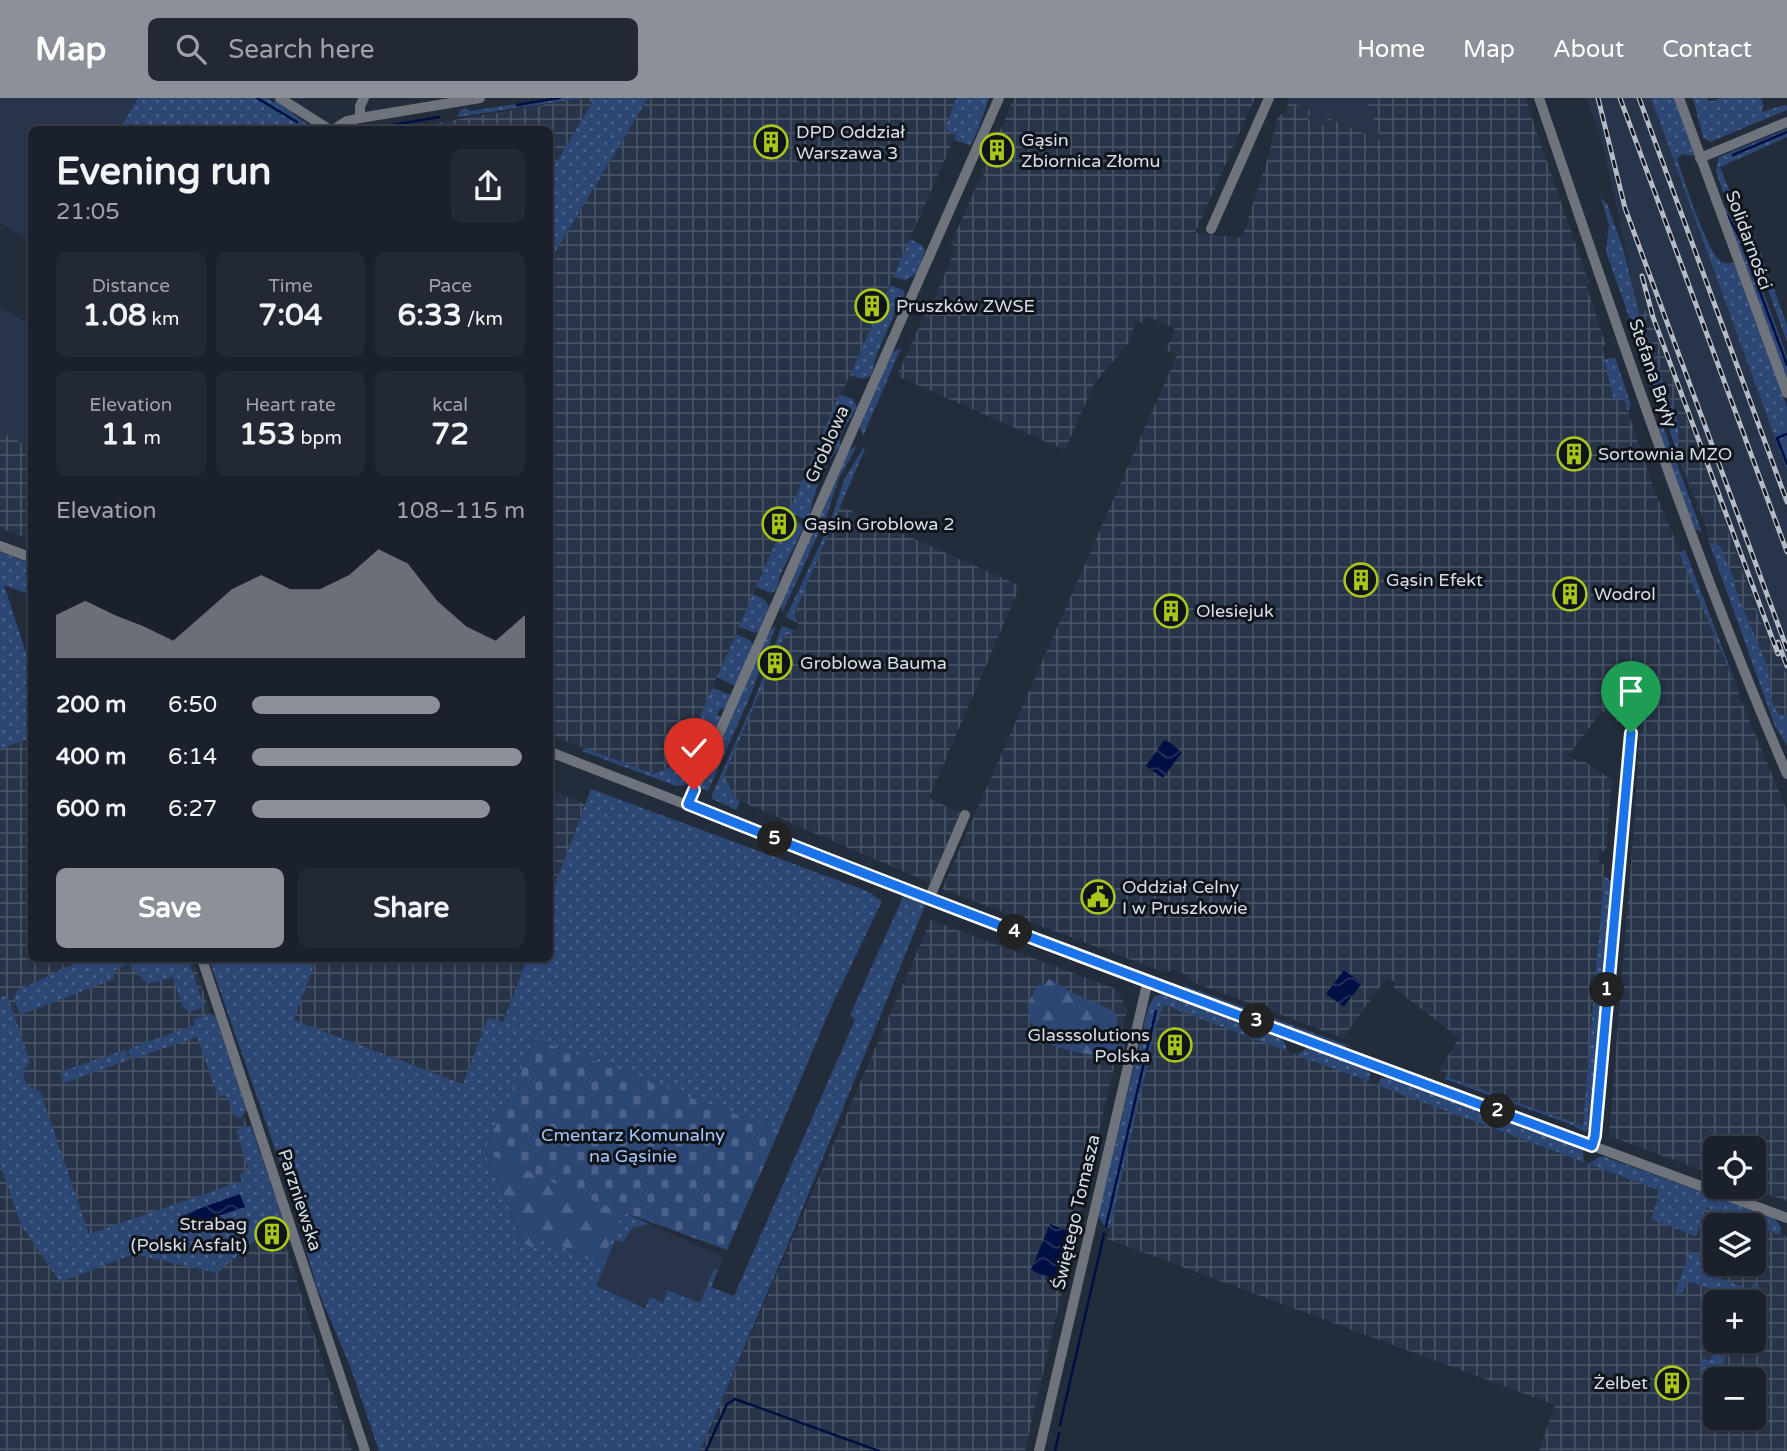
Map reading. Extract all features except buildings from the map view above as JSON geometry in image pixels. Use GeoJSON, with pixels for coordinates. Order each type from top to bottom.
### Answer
{"type":"FeatureCollection","features":[{"type":"Feature","properties":{"kind":"street"},"geometry":{"type":"LineString","coordinates":[[280,98],[325,126]]}},
{"type":"Feature","properties":{"kind":"street"},"geometry":{"type":"LineString","coordinates":[[360,118],[360,106],[365,98]]}},
{"type":"Feature","properties":{"kind":"street"},"geometry":{"type":"LineString","coordinates":[[338,126],[360,118],[480,98]]}},
{"type":"Feature","properties":{"kind":"street","name":"Groblowa"},"geometry":{"type":"LineString","coordinates":[[688,804],[999,98]]}},
{"type":"Feature","properties":{"kind":"street"},"geometry":{"type":"LineString","coordinates":[[1211,229],[1269,98]]}},
{"type":"Feature","properties":{"kind":"street","name":"Stefana Bryły"},"geometry":{"type":"LineString","coordinates":[[1539,98],[1654,431],[1787,774]]}},
{"type":"Feature","properties":{"kind":"street","name":"Solidarności"},"geometry":{"type":"LineString","coordinates":[[1679,98],[1787,394]]}},
{"type":"Feature","properties":{"kind":"street"},"geometry":{"type":"LineString","coordinates":[[1700,158],[1787,121]]}},
{"type":"Feature","properties":{"kind":"street"},"geometry":{"type":"LineString","coordinates":[[0,546],[28,556]]}},
{"type":"Feature","properties":{"kind":"street"},"geometry":{"type":"LineString","coordinates":[[1592,1146],[1631,733]]}},
{"type":"Feature","properties":{"kind":"street"},"geometry":{"type":"LineString","coordinates":[[553,753],[929,899],[1787,1218]]}},
{"type":"Feature","properties":{"kind":"street"},"geometry":{"type":"LineString","coordinates":[[929,899],[965,815]]}},
{"type":"Feature","properties":{"kind":"street","name":"Parzniewska"},"geometry":{"type":"LineString","coordinates":[[203,962],[365,1451]]}},
{"type":"Feature","properties":{"kind":"street","name":"Świętego Tomasza"},"geometry":{"type":"LineString","coordinates":[[1039,1451],[1148,980]]}},
{"type":"Feature","properties":{"kind":"shaded area"},"geometry":{"type":"Polygon","coordinates":[[[0,98],[138,98],[121,126],[28,126],[28,239],[0,223],[0,98]]]}},
{"type":"Feature","properties":{"kind":"shaded area"},"geometry":{"type":"Polygon","coordinates":[[[583,98],[588,98],[592,103],[553,168],[553,126],[418,126],[583,98]]]}},
{"type":"Feature","properties":{"kind":"shaded area"},"geometry":{"type":"Polygon","coordinates":[[[648,98],[957,98],[944,129],[956,134],[679,763],[654,774],[553,736],[553,256],[648,98]]]}},
{"type":"Feature","properties":{"kind":"shaded area"},"geometry":{"type":"Polygon","coordinates":[[[1014,98],[1255,98],[1195,233],[1242,238],[1278,117],[1286,111],[1289,101],[1311,111],[1308,119],[1324,126],[1328,118],[1382,141],[1366,98],[1525,98],[1589,283],[1586,285],[1606,345],[1602,347],[1615,399],[1623,397],[1653,487],[1787,811],[1787,1201],[1766,1194],[1766,1136],[1703,1136],[1703,1171],[1609,1136],[1640,726],[1618,722],[1602,711],[1568,756],[1580,762],[1582,760],[1612,780],[1606,851],[1600,851],[1599,857],[1599,862],[1604,865],[1604,872],[1584,1127],[1449,1078],[1439,1070],[1459,1038],[1394,988],[1394,982],[1387,977],[1343,1038],[1187,980],[1188,975],[1180,972],[1164,972],[942,889],[1177,355],[1166,350],[1175,329],[1147,316],[1143,323],[1135,320],[1130,341],[1094,384],[1065,450],[897,376],[956,247],[951,244],[980,178],[984,176],[982,173],[1014,98]]]}},
{"type":"Feature","properties":{"kind":"shaded area"},"geometry":{"type":"Polygon","coordinates":[[[1289,98],[1366,98],[1383,142],[1329,118],[1324,127],[1308,119],[1311,111],[1288,101],[1289,98]]]}},
{"type":"Feature","properties":{"kind":"shaded area"},"geometry":{"type":"Polygon","coordinates":[[[1586,98],[1651,98],[1787,471],[1787,675],[1764,630],[1648,311],[1639,311],[1601,137],[1586,98]]]}},
{"type":"Feature","properties":{"kind":"shaded area"},"geometry":{"type":"Polygon","coordinates":[[[0,307],[28,323],[28,446],[0,431],[0,307]]]}},
{"type":"Feature","properties":{"kind":"shaded area"},"geometry":{"type":"Polygon","coordinates":[[[1639,311],[1648,311],[1764,630],[1787,675],[1787,736],[1775,726],[1708,538],[1677,447],[1680,430],[1677,420],[1639,311]]]}},
{"type":"Feature","properties":{"kind":"shaded area"},"geometry":{"type":"Polygon","coordinates":[[[0,431],[28,446],[28,539],[0,528],[0,431]]]}},
{"type":"Feature","properties":{"kind":"shaded area"},"geometry":{"type":"Polygon","coordinates":[[[840,506],[1020,586],[929,798],[960,813],[930,883],[740,801],[724,776],[784,636],[795,631],[798,623],[794,614],[840,506]]]}},
{"type":"Feature","properties":{"kind":"shaded area"},"geometry":{"type":"Polygon","coordinates":[[[28,739],[28,962],[194,962],[352,1451],[0,1451],[0,749],[28,739]]]}},
{"type":"Feature","properties":{"kind":"shaded area"},"geometry":{"type":"Polygon","coordinates":[[[553,791],[585,804],[553,890],[553,791]]]}},
{"type":"Feature","properties":{"kind":"shaded area"},"geometry":{"type":"Polygon","coordinates":[[[931,920],[1116,989],[1127,1010],[1025,1451],[700,1451],[931,920]]]}},
{"type":"Feature","properties":{"kind":"shaded area"},"geometry":{"type":"Polygon","coordinates":[[[315,962],[526,962],[502,1022],[488,1019],[464,1084],[294,1020],[315,962]]]}},
{"type":"Feature","properties":{"kind":"shaded area"},"geometry":{"type":"Polygon","coordinates":[[[1164,1005],[1721,1213],[1703,1213],[1703,1276],[1766,1276],[1766,1229],[1787,1237],[1787,1451],[1539,1451],[1555,1405],[1107,1239],[1156,1026],[1164,1005]]]}},
{"type":"Feature","properties":{"kind":"shaded area"},"geometry":{"type":"Polygon","coordinates":[[[623,1212],[724,1257],[693,1328],[592,1285],[623,1212]]]}},
{"type":"Feature","properties":{"kind":"green space"},"geometry":{"type":"Polygon","coordinates":[[[138,98],[268,98],[293,112],[307,124],[307,126],[121,126],[138,98]]]}},
{"type":"Feature","properties":{"kind":"green space"},"geometry":{"type":"Polygon","coordinates":[[[567,98],[583,98],[457,117],[465,108],[471,111],[515,104],[520,107],[567,98]]]}},
{"type":"Feature","properties":{"kind":"green space"},"geometry":{"type":"Polygon","coordinates":[[[588,98],[648,98],[553,256],[553,168],[592,103],[588,98]]]}},
{"type":"Feature","properties":{"kind":"green space"},"geometry":{"type":"Polygon","coordinates":[[[957,98],[989,98],[970,145],[954,140],[956,134],[944,129],[957,98]]]}},
{"type":"Feature","properties":{"kind":"green space"},"geometry":{"type":"Polygon","coordinates":[[[1651,98],[1674,98],[1695,156],[1682,154],[1677,159],[1690,197],[1716,257],[1724,263],[1734,263],[1787,407],[1787,471],[1651,98]]]}},
{"type":"Feature","properties":{"kind":"green space"},"geometry":{"type":"Polygon","coordinates":[[[1693,98],[1707,98],[1709,102],[1721,98],[1761,98],[1763,112],[1784,105],[1787,110],[1710,142],[1703,137],[1693,98]]]}},
{"type":"Feature","properties":{"kind":"green space"},"geometry":{"type":"Polygon","coordinates":[[[1787,129],[1787,137],[1720,167],[1734,202],[1754,235],[1787,325],[1787,342],[1748,235],[1725,198],[1716,171],[1719,157],[1787,129]]]}},
{"type":"Feature","properties":{"kind":"green space"},"geometry":{"type":"Polygon","coordinates":[[[1601,198],[1607,204],[1623,248],[1639,312],[1677,420],[1679,454],[1705,530],[1606,252],[1609,225],[1601,198]]]}},
{"type":"Feature","properties":{"kind":"green space"},"geometry":{"type":"Polygon","coordinates":[[[1722,203],[1744,238],[1787,357],[1787,381],[1722,203]]]}},
{"type":"Feature","properties":{"kind":"green space"},"geometry":{"type":"Polygon","coordinates":[[[910,239],[922,245],[925,250],[917,273],[906,280],[893,277],[910,239]]]}},
{"type":"Feature","properties":{"kind":"green space"},"geometry":{"type":"Polygon","coordinates":[[[890,285],[904,290],[905,298],[896,310],[876,356],[871,376],[862,379],[850,375],[890,285]]]}},
{"type":"Feature","properties":{"kind":"green space"},"geometry":{"type":"Polygon","coordinates":[[[901,348],[863,436],[860,427],[891,353],[901,348]]]}},
{"type":"Feature","properties":{"kind":"green space"},"geometry":{"type":"Polygon","coordinates":[[[1615,357],[1631,405],[1628,411],[1623,397],[1614,400],[1604,360],[1615,357]]]}},
{"type":"Feature","properties":{"kind":"green space"},"geometry":{"type":"Polygon","coordinates":[[[839,395],[853,399],[857,407],[843,431],[840,447],[824,470],[809,518],[806,520],[789,512],[839,395]]]}},
{"type":"Feature","properties":{"kind":"green space"},"geometry":{"type":"Polygon","coordinates":[[[1662,423],[1702,532],[1695,529],[1656,426],[1662,423]]]}},
{"type":"Feature","properties":{"kind":"green space"},"geometry":{"type":"Polygon","coordinates":[[[857,446],[838,480],[827,515],[782,613],[781,604],[849,450],[857,446]]]}},
{"type":"Feature","properties":{"kind":"green space"},"geometry":{"type":"Polygon","coordinates":[[[863,448],[865,449],[794,614],[798,623],[786,617],[830,523],[844,480],[863,448]]]}},
{"type":"Feature","properties":{"kind":"green space"},"geometry":{"type":"Polygon","coordinates":[[[786,520],[803,524],[804,527],[780,575],[777,590],[771,593],[756,587],[786,520]]]}},
{"type":"Feature","properties":{"kind":"green space"},"geometry":{"type":"Polygon","coordinates":[[[1709,542],[1720,546],[1734,580],[1768,668],[1774,707],[1779,714],[1787,715],[1787,746],[1775,726],[1709,542]]]}},
{"type":"Feature","properties":{"kind":"green space"},"geometry":{"type":"Polygon","coordinates":[[[1685,550],[1741,697],[1679,553],[1685,550]]]}},
{"type":"Feature","properties":{"kind":"green space"},"geometry":{"type":"Polygon","coordinates":[[[0,552],[28,562],[28,594],[4,585],[28,659],[28,739],[0,749],[0,552]]]}},
{"type":"Feature","properties":{"kind":"green space"},"geometry":{"type":"Polygon","coordinates":[[[753,594],[764,599],[769,606],[759,631],[755,633],[739,627],[753,594]]]}},
{"type":"Feature","properties":{"kind":"green space"},"geometry":{"type":"Polygon","coordinates":[[[776,626],[749,699],[708,791],[700,788],[769,631],[776,626]]]}},
{"type":"Feature","properties":{"kind":"green space"},"geometry":{"type":"Polygon","coordinates":[[[782,626],[795,631],[784,636],[724,776],[740,801],[736,810],[712,799],[712,795],[754,701],[782,626]]]}},
{"type":"Feature","properties":{"kind":"green space"},"geometry":{"type":"Polygon","coordinates":[[[736,634],[750,640],[753,645],[735,686],[717,677],[736,634]]]}},
{"type":"Feature","properties":{"kind":"green space"},"geometry":{"type":"Polygon","coordinates":[[[712,688],[731,695],[725,709],[720,708],[717,715],[721,717],[692,784],[676,786],[582,751],[584,748],[654,774],[680,763],[712,688]]]}},
{"type":"Feature","properties":{"kind":"green space"},"geometry":{"type":"Polygon","coordinates":[[[591,789],[867,891],[882,901],[831,1007],[779,1131],[535,1039],[484,1152],[505,1197],[520,1241],[533,1248],[544,1239],[600,1266],[623,1212],[649,1224],[632,1228],[623,1242],[615,1240],[596,1286],[645,1308],[650,1297],[663,1303],[667,1290],[700,1303],[714,1269],[718,1270],[711,1287],[734,1296],[855,1020],[850,1015],[904,895],[926,903],[789,1242],[700,1451],[379,1451],[350,1366],[317,1288],[288,1186],[210,962],[315,962],[294,1020],[463,1084],[488,1018],[503,1022],[526,962],[553,962],[553,890],[591,789]]]}},
{"type":"Feature","properties":{"kind":"green space"},"geometry":{"type":"Polygon","coordinates":[[[1604,876],[1613,882],[1591,1128],[1585,1132],[1570,1124],[1445,1079],[1447,1073],[1450,1078],[1583,1126],[1604,876]]]}},
{"type":"Feature","properties":{"kind":"green space"},"geometry":{"type":"Polygon","coordinates":[[[77,962],[189,962],[204,1007],[190,1012],[183,1007],[173,977],[148,984],[128,964],[114,971],[114,979],[20,1015],[14,998],[17,991],[77,962]]]}},
{"type":"Feature","properties":{"kind":"green space"},"geometry":{"type":"Polygon","coordinates":[[[1049,979],[1114,1011],[1117,1028],[1126,1040],[1120,1064],[1057,1047],[1041,1037],[1029,1018],[1028,1008],[1038,985],[1045,985],[1049,979]]]}},
{"type":"Feature","properties":{"kind":"green space"},"geometry":{"type":"Polygon","coordinates":[[[1183,985],[1349,1046],[1343,1048],[1189,992],[1183,985]]]}},
{"type":"Feature","properties":{"kind":"green space"},"geometry":{"type":"Polygon","coordinates":[[[1164,993],[1240,1020],[1239,1024],[1244,1026],[1245,1022],[1272,1031],[1282,1039],[1287,1051],[1164,1005],[1156,1026],[1110,1228],[1107,1227],[1156,1011],[1105,1227],[1098,1216],[1148,1008],[1154,997],[1164,993]]]}},
{"type":"Feature","properties":{"kind":"green space"},"geometry":{"type":"Polygon","coordinates":[[[4,996],[9,1000],[30,1062],[24,1071],[24,1080],[30,1087],[40,1091],[89,1234],[242,1181],[240,1174],[249,1170],[236,1131],[243,1126],[251,1126],[285,1225],[267,1230],[217,1273],[134,1254],[60,1282],[21,1225],[0,1165],[0,998],[4,996]]]}},
{"type":"Feature","properties":{"kind":"green space"},"geometry":{"type":"Polygon","coordinates":[[[211,1014],[215,1016],[247,1110],[240,1118],[234,1115],[228,1098],[224,1095],[218,1097],[197,1037],[132,1059],[128,1049],[195,1025],[194,1019],[211,1014]]]}},
{"type":"Feature","properties":{"kind":"green space","name":"Cmentarz Komunalny na Gąsinie"},"geometry":{"type":"Polygon","coordinates":[[[535,1039],[779,1131],[727,1250],[604,1205],[484,1152],[535,1039]]]}},
{"type":"Feature","properties":{"kind":"green space"},"geometry":{"type":"Polygon","coordinates":[[[1307,1048],[1331,1053],[1358,1064],[1370,1073],[1369,1080],[1297,1055],[1307,1048]]]}},
{"type":"Feature","properties":{"kind":"green space"},"geometry":{"type":"Polygon","coordinates":[[[125,1050],[129,1060],[64,1083],[60,1072],[125,1050]]]}},
{"type":"Feature","properties":{"kind":"green space"},"geometry":{"type":"Polygon","coordinates":[[[1392,1077],[1574,1144],[1583,1151],[1584,1162],[1377,1085],[1381,1078],[1392,1077]]]}},
{"type":"Feature","properties":{"kind":"green space"},"geometry":{"type":"Polygon","coordinates":[[[484,1152],[623,1212],[600,1266],[544,1239],[533,1248],[520,1241],[505,1197],[484,1152]]]}},
{"type":"Feature","properties":{"kind":"green space"},"geometry":{"type":"Polygon","coordinates":[[[1599,1157],[1605,1157],[1703,1192],[1703,1199],[1721,1199],[1760,1213],[1720,1213],[1706,1208],[1696,1236],[1651,1219],[1661,1191],[1589,1164],[1599,1157]]]}},
{"type":"Feature","properties":{"kind":"green space"},"geometry":{"type":"Polygon","coordinates":[[[1766,1215],[1774,1218],[1781,1227],[1780,1235],[1766,1230],[1766,1215]]]}},
{"type":"Feature","properties":{"kind":"green space"},"geometry":{"type":"Polygon","coordinates":[[[1690,1251],[1703,1256],[1700,1271],[1703,1276],[1713,1276],[1751,1290],[1713,1290],[1688,1281],[1682,1293],[1674,1295],[1690,1251]]]}},
{"type":"Feature","properties":{"kind":"green space"},"geometry":{"type":"Polygon","coordinates":[[[1754,1283],[1759,1284],[1757,1290],[1751,1290],[1754,1283]]]}},
{"type":"Feature","properties":{"kind":"green space"},"geometry":{"type":"Polygon","coordinates":[[[1713,1353],[1727,1353],[1722,1367],[1703,1367],[1703,1372],[1700,1369],[1701,1358],[1710,1361],[1713,1353]]]}},
{"type":"Feature","properties":{"kind":"water"},"geometry":{"type":"Polygon","coordinates":[[[1165,739],[1182,752],[1163,778],[1146,766],[1165,739]]]}},
{"type":"Feature","properties":{"kind":"water"},"geometry":{"type":"Polygon","coordinates":[[[1344,970],[1362,983],[1344,1007],[1326,994],[1344,970]]]}},
{"type":"Feature","properties":{"kind":"water"},"geometry":{"type":"Polygon","coordinates":[[[240,1194],[245,1207],[191,1225],[187,1213],[240,1194]]]}},
{"type":"Feature","properties":{"kind":"water"},"geometry":{"type":"Polygon","coordinates":[[[1050,1224],[1070,1232],[1057,1282],[1031,1270],[1050,1224]]]}},
{"type":"Feature","properties":{"kind":"waterway"},"geometry":{"type":"LineString","coordinates":[[257,98],[297,122]]}},
{"type":"Feature","properties":{"kind":"waterway"},"geometry":{"type":"LineString","coordinates":[[517,105],[559,98]]}},
{"type":"Feature","properties":{"kind":"waterway"},"geometry":{"type":"LineString","coordinates":[[386,126],[439,117]]}},
{"type":"Feature","properties":{"kind":"waterway"},"geometry":{"type":"LineString","coordinates":[[1733,155],[1787,132]]}},
{"type":"Feature","properties":{"kind":"waterway"},"geometry":{"type":"LineString","coordinates":[[1727,215],[1740,238],[1787,365]]}},
{"type":"Feature","properties":{"kind":"waterway"},"geometry":{"type":"LineString","coordinates":[[1787,434],[1777,438],[1787,464]]}},
{"type":"Feature","properties":{"kind":"waterway"},"geometry":{"type":"LineString","coordinates":[[1106,1226],[1156,1011]]}},
{"type":"Feature","properties":{"kind":"waterway"},"geometry":{"type":"LineString","coordinates":[[1060,1425],[1104,1234]]}},
{"type":"Feature","properties":{"kind":"waterway"},"geometry":{"type":"LineString","coordinates":[[706,1451],[727,1404],[735,1399],[879,1451]]}},
{"type":"Feature","properties":{"kind":"waterway"},"geometry":{"type":"LineString","coordinates":[[1055,1451],[1059,1433]]}},
{"type":"Feature","properties":{"kind":"railway"},"geometry":{"type":"LineString","coordinates":[[1598,98],[1625,208],[1787,649]]}},
{"type":"Feature","properties":{"kind":"railway"},"geometry":{"type":"LineString","coordinates":[[1620,98],[1787,552]]}},
{"type":"Feature","properties":{"kind":"railway"},"geometry":{"type":"LineString","coordinates":[[1639,98],[1787,502]]}},
{"type":"Feature","properties":{"kind":"railway"},"geometry":{"type":"LineString","coordinates":[[1642,276],[1653,317],[1778,654]]}},
{"type":"Feature","properties":{"kind":"railway"},"geometry":{"type":"LineString","coordinates":[[1778,642],[1787,666]]}},
{"type":"Feature","properties":{"kind":"place","name":"DPD Oddział Warszawa 3"},"geometry":{"type":"Point","coordinates":[771,142]}},
{"type":"Feature","properties":{"kind":"place","name":"Gąsin Zbiornica Złomu"},"geometry":{"type":"Point","coordinates":[997,150]}},
{"type":"Feature","properties":{"kind":"place","name":"Pruszków ZWSE"},"geometry":{"type":"Point","coordinates":[872,306]}},
{"type":"Feature","properties":{"kind":"place","name":"Sortownia MZO"},"geometry":{"type":"Point","coordinates":[1574,454]}},
{"type":"Feature","properties":{"kind":"place","name":"Gąsin Groblowa 2"},"geometry":{"type":"Point","coordinates":[779,524]}},
{"type":"Feature","properties":{"kind":"place","name":"Gąsin Efekt"},"geometry":{"type":"Point","coordinates":[1361,580]}},
{"type":"Feature","properties":{"kind":"place","name":"Wodrol"},"geometry":{"type":"Point","coordinates":[1570,594]}},
{"type":"Feature","properties":{"kind":"place","name":"Olesiejuk"},"geometry":{"type":"Point","coordinates":[1171,611]}},
{"type":"Feature","properties":{"kind":"place","name":"Groblowa Bauma"},"geometry":{"type":"Point","coordinates":[775,663]}},
{"type":"Feature","properties":{"kind":"place","name":"Oddział Celny I w Pruszkowie"},"geometry":{"type":"Point","coordinates":[1098,897]}},
{"type":"Feature","properties":{"kind":"place","name":"Glasssolutions Polska"},"geometry":{"type":"Point","coordinates":[1175,1045]}},
{"type":"Feature","properties":{"kind":"place","name":"Strabag (Polski Asfalt)"},"geometry":{"type":"Point","coordinates":[272,1234]}},
{"type":"Feature","properties":{"kind":"place","name":"Żelbet"},"geometry":{"type":"Point","coordinates":[1672,1383]}},
{"type":"Feature","properties":{"kind":"route"},"geometry":{"type":"LineString","coordinates":[[694,790],[688,804],[735,823],[1008,929],[1592,1146],[1631,733]]}}]}
